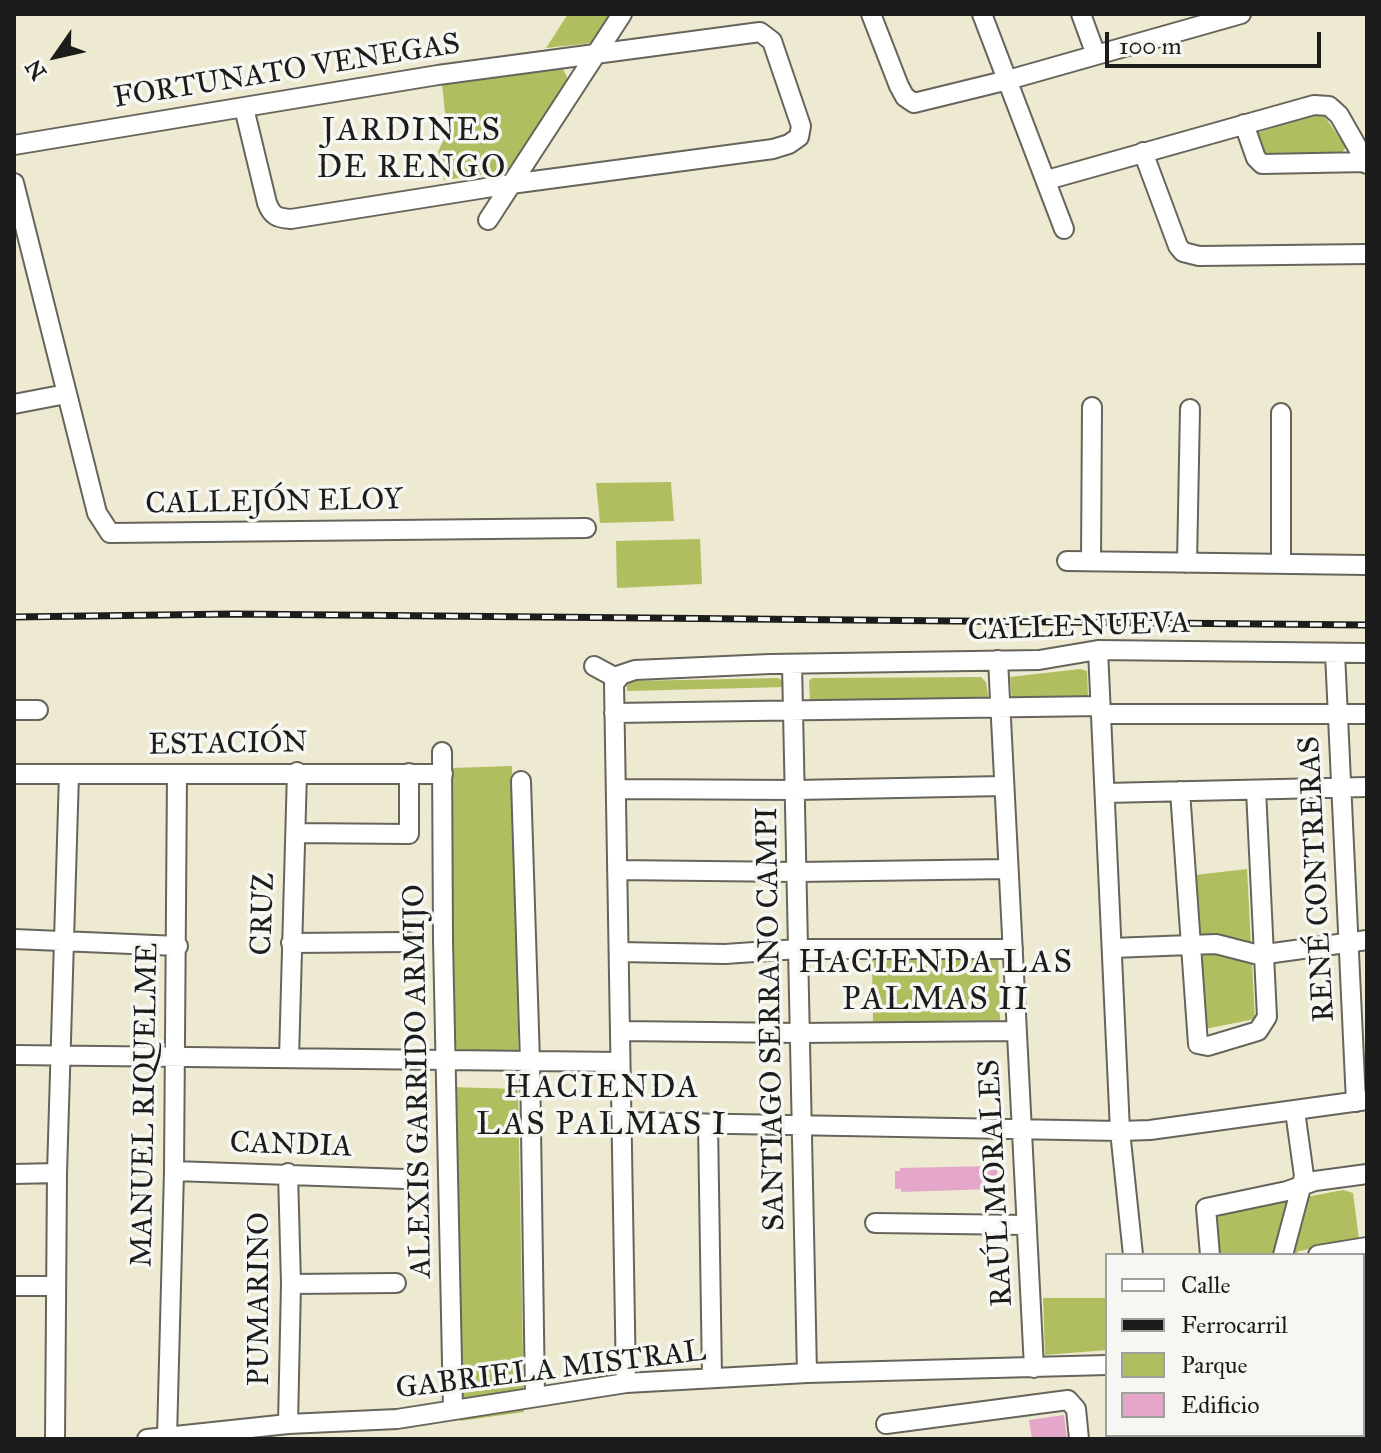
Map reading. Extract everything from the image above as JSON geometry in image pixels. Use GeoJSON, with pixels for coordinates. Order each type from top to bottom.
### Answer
{"type":"FeatureCollection","features":[{"type":"Feature","properties":{"kind":"street"},"geometry":{"type":"LineString","coordinates":[[488,220],[622,14]]}},
{"type":"Feature","properties":{"kind":"street"},"geometry":{"type":"LineString","coordinates":[[871,14],[899,86],[905,97],[914,103],[1096,55],[1190,21],[1241,14]]}},
{"type":"Feature","properties":{"kind":"street"},"geometry":{"type":"LineString","coordinates":[[982,14],[1064,229]]}},
{"type":"Feature","properties":{"kind":"street"},"geometry":{"type":"LineString","coordinates":[[1081,14],[1096,55]]}},
{"type":"Feature","properties":{"kind":"street","name":"FORTUNATO VENEGAS"},"geometry":{"type":"LineString","coordinates":[[14,145],[596,52],[631,51],[760,32],[772,41],[801,126],[799,137],[789,144],[773,149],[511,184]]}},
{"type":"Feature","properties":{"kind":"street"},"geometry":{"type":"LineString","coordinates":[[1047,180],[1143,152],[1244,124],[1314,105],[1329,106],[1339,115],[1367,163],[1262,164],[1256,158],[1244,124]]}},
{"type":"Feature","properties":{"kind":"street"},"geometry":{"type":"LineString","coordinates":[[244,108],[271,213],[279,218],[291,219],[511,184]]}},
{"type":"Feature","properties":{"kind":"street"},"geometry":{"type":"LineString","coordinates":[[1143,152],[1178,246],[1183,252],[1199,256],[1367,254]]}},
{"type":"Feature","properties":{"kind":"street"},"geometry":{"type":"LineString","coordinates":[[14,183],[66,394],[14,404]]}},
{"type":"Feature","properties":{"kind":"street","name":"CALLEJÓN ELOY"},"geometry":{"type":"LineString","coordinates":[[66,394],[97,513],[110,533],[586,528]]}},
{"type":"Feature","properties":{"kind":"street"},"geometry":{"type":"LineString","coordinates":[[1091,561],[1092,407]]}},
{"type":"Feature","properties":{"kind":"street"},"geometry":{"type":"LineString","coordinates":[[1187,563],[1190,409]]}},
{"type":"Feature","properties":{"kind":"street"},"geometry":{"type":"LineString","coordinates":[[1281,413],[1281,564]]}},
{"type":"Feature","properties":{"kind":"street"},"geometry":{"type":"LineString","coordinates":[[1067,561],[1367,565]]}},
{"type":"Feature","properties":{"kind":"street"},"geometry":{"type":"LineString","coordinates":[[1098,650],[1120,1131],[1133,1253]]}},
{"type":"Feature","properties":{"kind":"street","name":"CALLE NUEVA"},"geometry":{"type":"LineString","coordinates":[[616,681],[635,670],[1039,660],[1098,650],[1367,653]]}},
{"type":"Feature","properties":{"kind":"street","name":"RENÉ CONTRERAS"},"geometry":{"type":"LineString","coordinates":[[1335,653],[1341,788],[1358,941],[1362,1101]]}},
{"type":"Feature","properties":{"kind":"street","name":"RAÚL MORALES"},"geometry":{"type":"LineString","coordinates":[[998,660],[1034,1368]]}},
{"type":"Feature","properties":{"kind":"street","name":"SANTIAGO SERRANO CAMPI"},"geometry":{"type":"LineString","coordinates":[[792,664],[807,1373]]}},
{"type":"Feature","properties":{"kind":"street"},"geometry":{"type":"LineString","coordinates":[[594,666],[616,681],[614,713],[626,1383]]}},
{"type":"Feature","properties":{"kind":"street"},"geometry":{"type":"LineString","coordinates":[[614,713],[1000,707],[1367,714]]}},
{"type":"Feature","properties":{"kind":"street"},"geometry":{"type":"LineString","coordinates":[[14,710],[38,710]]}},
{"type":"Feature","properties":{"kind":"street","name":"ALEXIS GARRIDO ARMIJO"},"geometry":{"type":"LineString","coordinates":[[442,752],[453,1409]]}},
{"type":"Feature","properties":{"kind":"street","name":"CRUZ"},"geometry":{"type":"LineString","coordinates":[[289,1058],[297,772]]}},
{"type":"Feature","properties":{"kind":"street"},"geometry":{"type":"LineString","coordinates":[[296,833],[409,834],[409,773]]}},
{"type":"Feature","properties":{"kind":"street","name":"ESTACIÓN"},"geometry":{"type":"LineString","coordinates":[[14,774],[443,774]]}},
{"type":"Feature","properties":{"kind":"street"},"geometry":{"type":"LineString","coordinates":[[55,1439],[57,1173],[69,774]]}},
{"type":"Feature","properties":{"kind":"street","name":"MANUEL RIQUELME"},"geometry":{"type":"LineString","coordinates":[[167,1437],[178,946],[177,774]]}},
{"type":"Feature","properties":{"kind":"street"},"geometry":{"type":"LineString","coordinates":[[521,781],[530,1061],[535,1397]]}},
{"type":"Feature","properties":{"kind":"street"},"geometry":{"type":"LineString","coordinates":[[616,789],[1004,786]]}},
{"type":"Feature","properties":{"kind":"street"},"geometry":{"type":"LineString","coordinates":[[1105,793],[1367,787]]}},
{"type":"Feature","properties":{"kind":"street"},"geometry":{"type":"LineString","coordinates":[[1180,791],[1198,1044],[1208,1046],[1258,1031],[1267,1017],[1256,790]]}},
{"type":"Feature","properties":{"kind":"street"},"geometry":{"type":"LineString","coordinates":[[617,870],[797,872],[1008,869]]}},
{"type":"Feature","properties":{"kind":"street"},"geometry":{"type":"LineString","coordinates":[[14,939],[178,946]]}},
{"type":"Feature","properties":{"kind":"street"},"geometry":{"type":"LineString","coordinates":[[1112,948],[1216,944],[1264,955],[1358,941]]}},
{"type":"Feature","properties":{"kind":"street"},"geometry":{"type":"LineString","coordinates":[[291,943],[407,942]]}},
{"type":"Feature","properties":{"kind":"street"},"geometry":{"type":"LineString","coordinates":[[619,952],[725,954],[798,949],[1013,949]]}},
{"type":"Feature","properties":{"kind":"street"},"geometry":{"type":"LineString","coordinates":[[620,1031],[1017,1031]]}},
{"type":"Feature","properties":{"kind":"street"},"geometry":{"type":"LineString","coordinates":[[14,1055],[620,1062]]}},
{"type":"Feature","properties":{"kind":"street"},"geometry":{"type":"LineString","coordinates":[[622,1122],[1120,1131],[1150,1130],[1362,1101]]}},
{"type":"Feature","properties":{"kind":"street"},"geometry":{"type":"LineString","coordinates":[[1284,1253],[1304,1176],[1295,1111]]}},
{"type":"Feature","properties":{"kind":"street"},"geometry":{"type":"LineString","coordinates":[[708,1124],[712,1378]]}},
{"type":"Feature","properties":{"kind":"street","name":"CANDIA"},"geometry":{"type":"LineString","coordinates":[[174,1171],[405,1179]]}},
{"type":"Feature","properties":{"kind":"street"},"geometry":{"type":"LineString","coordinates":[[14,1174],[57,1173]]}},
{"type":"Feature","properties":{"kind":"street","name":"PUMARINO"},"geometry":{"type":"LineString","coordinates":[[288,1173],[291,1284],[288,1424]]}},
{"type":"Feature","properties":{"kind":"street"},"geometry":{"type":"LineString","coordinates":[[1210,1253],[1206,1208],[1315,1181],[1367,1174]]}},
{"type":"Feature","properties":{"kind":"street"},"geometry":{"type":"LineString","coordinates":[[875,1223],[1027,1225]]}},
{"type":"Feature","properties":{"kind":"street"},"geometry":{"type":"LineString","coordinates":[[1330,1253],[1367,1247]]}},
{"type":"Feature","properties":{"kind":"street"},"geometry":{"type":"LineString","coordinates":[[291,1284],[396,1283]]}},
{"type":"Feature","properties":{"kind":"street"},"geometry":{"type":"LineString","coordinates":[[14,1286],[55,1286]]}},
{"type":"Feature","properties":{"kind":"street","name":"GABRIELA MISTRAL"},"geometry":{"type":"LineString","coordinates":[[147,1439],[288,1424],[397,1419],[626,1383],[807,1373],[1105,1365]]}},
{"type":"Feature","properties":{"kind":"street"},"geometry":{"type":"LineString","coordinates":[[886,1424],[1068,1400],[1076,1409],[1079,1439]]}},
{"type":"Feature","properties":{"kind":"green space"},"geometry":{"type":"Polygon","coordinates":[[[568,14],[611,14],[592,43],[546,48],[568,14]]]}},
{"type":"Feature","properties":{"kind":"green space"},"geometry":{"type":"Polygon","coordinates":[[[563,69],[568,79],[507,171],[444,180],[438,152],[447,132],[442,84],[563,69]]]}},
{"type":"Feature","properties":{"kind":"green space"},"geometry":{"type":"Polygon","coordinates":[[[1313,114],[1325,117],[1346,147],[1340,156],[1263,159],[1254,134],[1313,114]]]}},
{"type":"Feature","properties":{"kind":"green space"},"geometry":{"type":"Polygon","coordinates":[[[671,482],[674,521],[600,523],[596,483],[671,482]]]}},
{"type":"Feature","properties":{"kind":"green space"},"geometry":{"type":"Polygon","coordinates":[[[700,539],[702,584],[617,588],[616,541],[700,539]]]}},
{"type":"Feature","properties":{"kind":"green space"},"geometry":{"type":"Polygon","coordinates":[[[1080,669],[1087,671],[1088,696],[1084,700],[1012,701],[1010,677],[1080,669]]]}},
{"type":"Feature","properties":{"kind":"green space"},"geometry":{"type":"Polygon","coordinates":[[[981,677],[986,682],[989,700],[810,701],[809,681],[812,678],[981,677]]]}},
{"type":"Feature","properties":{"kind":"green space"},"geometry":{"type":"Polygon","coordinates":[[[778,678],[785,682],[786,687],[627,691],[627,685],[632,681],[778,678]]]}},
{"type":"Feature","properties":{"kind":"green space"},"geometry":{"type":"Polygon","coordinates":[[[512,766],[519,1071],[455,1070],[451,768],[512,766]]]}},
{"type":"Feature","properties":{"kind":"green space"},"geometry":{"type":"Polygon","coordinates":[[[1247,869],[1255,1019],[1205,1029],[1195,875],[1247,869]]]}},
{"type":"Feature","properties":{"kind":"green space"},"geometry":{"type":"Polygon","coordinates":[[[998,957],[1000,1020],[873,1022],[872,959],[998,957]]]}},
{"type":"Feature","properties":{"kind":"green space"},"geometry":{"type":"Polygon","coordinates":[[[450,1087],[518,1089],[524,1412],[460,1421],[450,1087]]]}},
{"type":"Feature","properties":{"kind":"green space"},"geometry":{"type":"Polygon","coordinates":[[[1343,1190],[1353,1193],[1359,1239],[1296,1253],[1212,1253],[1210,1219],[1217,1214],[1343,1190]]]}},
{"type":"Feature","properties":{"kind":"green space"},"geometry":{"type":"Polygon","coordinates":[[[1043,1298],[1105,1298],[1105,1350],[1045,1355],[1043,1298]]]}},
{"type":"Feature","properties":{"kind":"building"},"geometry":{"type":"Polygon","coordinates":[[[991,1166],[991,1169],[997,1169],[998,1187],[992,1189],[901,1192],[901,1189],[895,1189],[895,1171],[900,1171],[900,1168],[991,1166]]]}},
{"type":"Feature","properties":{"kind":"building"},"geometry":{"type":"Polygon","coordinates":[[[1064,1415],[1067,1439],[1032,1439],[1029,1420],[1064,1415]]]}},
{"type":"Feature","properties":{"kind":"railway"},"geometry":{"type":"LineString","coordinates":[[14,617],[234,614],[1367,625]]}},
{"type":"Feature","properties":{"kind":"district","name":"JARDINES DE RENGO"},"geometry":{"type":"Point","coordinates":[412,150]}},
{"type":"Feature","properties":{"kind":"district","name":"HACIENDA LAS PALMAS II"},"geometry":{"type":"Point","coordinates":[936,982]}},
{"type":"Feature","properties":{"kind":"district","name":"HACIENDA LAS PALMAS I"},"geometry":{"type":"Point","coordinates":[602,1108]}}]}
